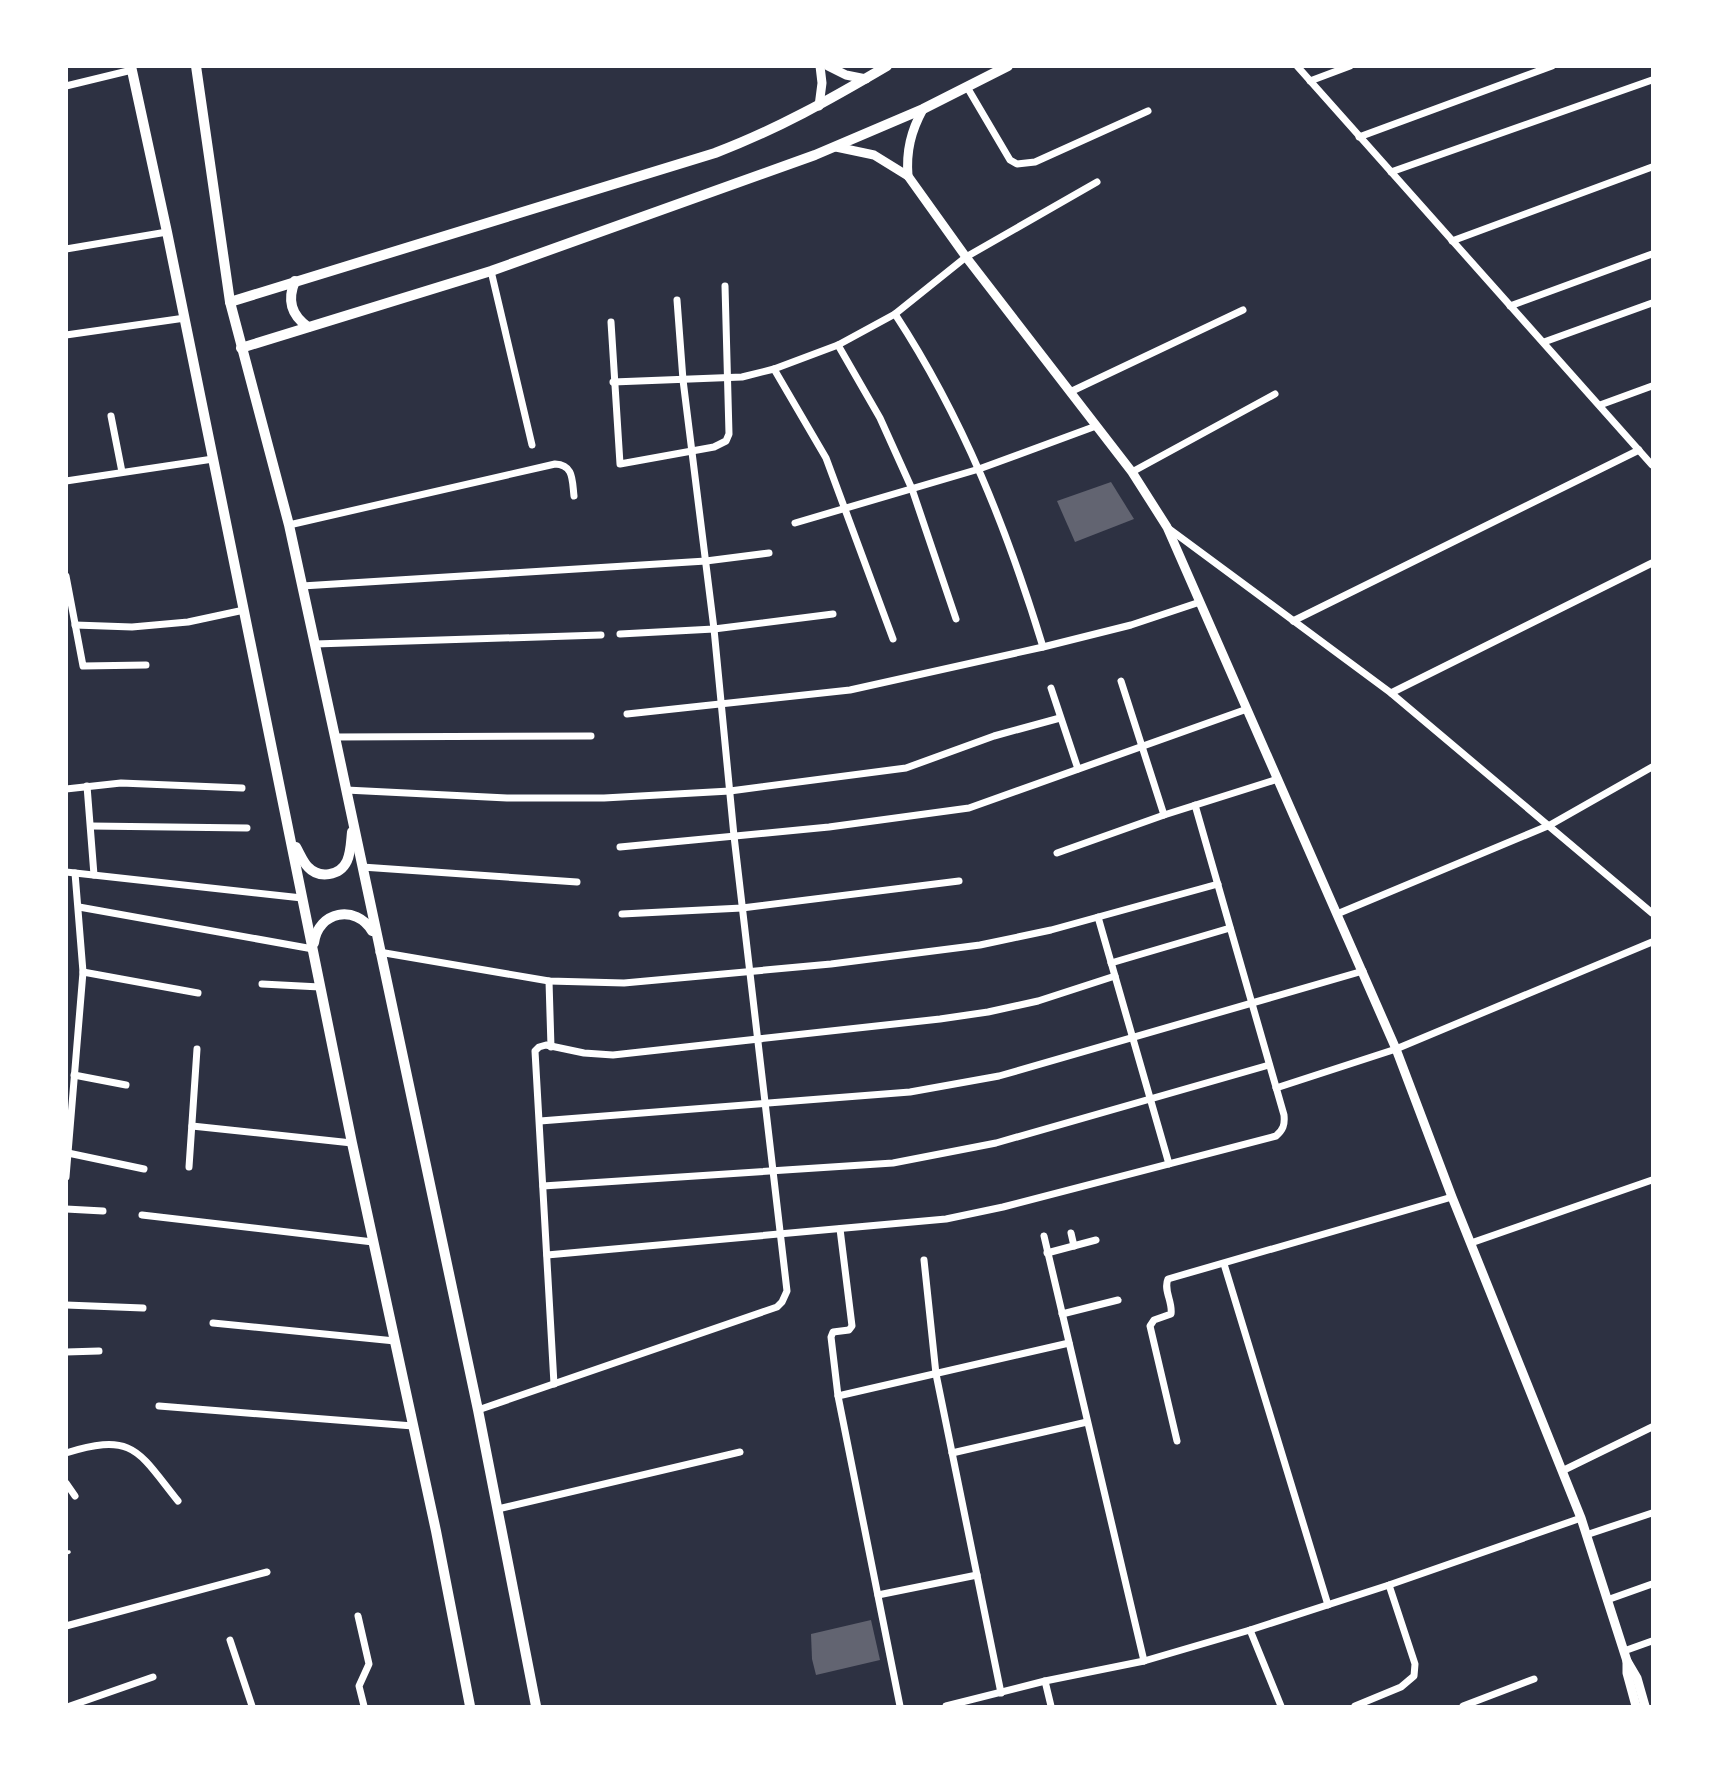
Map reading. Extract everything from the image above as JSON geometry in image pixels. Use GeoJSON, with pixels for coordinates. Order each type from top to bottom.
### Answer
{"type":"FeatureCollection","features":[{"type":"Feature","properties":{"kind":"main road"},"geometry":{"type":"LineString","coordinates":[[196,66],[230,302],[289,525],[315,643],[478,1410],[536,1706]]}},
{"type":"Feature","properties":{"kind":"main road"},"geometry":{"type":"LineString","coordinates":[[230,302],[715,153],[768,132],[887,66]]}},
{"type":"Feature","properties":{"kind":"main road"},"geometry":{"type":"LineString","coordinates":[[241,348],[491,271],[835,147],[1008,66]]}},
{"type":"Feature","properties":{"kind":"main road"},"geometry":{"type":"LineString","coordinates":[[131,68],[185,318],[352,1143],[470,1706]]}},
{"type":"Feature","properties":{"kind":"main road"},"geometry":{"type":"LineString","coordinates":[[295,281],[290,302],[293,312],[308,327]]}},
{"type":"Feature","properties":{"kind":"main road"},"geometry":{"type":"LineString","coordinates":[[290,835],[306,865],[313,872],[332,874],[341,869],[347,861],[353,824]]}},
{"type":"Feature","properties":{"kind":"main road"},"geometry":{"type":"LineString","coordinates":[[313,949],[315,934],[320,925],[338,914],[349,913],[359,917],[367,923],[377,939]]}},
{"type":"Feature","properties":{"kind":"street"},"geometry":{"type":"LineString","coordinates":[[818,106],[822,83],[820,66]]}},
{"type":"Feature","properties":{"kind":"street"},"geometry":{"type":"LineString","coordinates":[[828,66],[846,75],[866,79]]}},
{"type":"Feature","properties":{"kind":"street"},"geometry":{"type":"LineString","coordinates":[[1297,66],[1653,465]]}},
{"type":"Feature","properties":{"kind":"street"},"geometry":{"type":"LineString","coordinates":[[1310,81],[1350,66]]}},
{"type":"Feature","properties":{"kind":"street"},"geometry":{"type":"LineString","coordinates":[[1359,137],[1552,66]]}},
{"type":"Feature","properties":{"kind":"street"},"geometry":{"type":"LineString","coordinates":[[66,86],[131,68]]}},
{"type":"Feature","properties":{"kind":"street"},"geometry":{"type":"LineString","coordinates":[[1391,172],[1653,80]]}},
{"type":"Feature","properties":{"kind":"street"},"geometry":{"type":"LineString","coordinates":[[967,87],[1010,160],[1017,164],[1035,162],[1148,111]]}},
{"type":"Feature","properties":{"kind":"street"},"geometry":{"type":"LineString","coordinates":[[908,176],[911,134],[923,108]]}},
{"type":"Feature","properties":{"kind":"street"},"geometry":{"type":"LineString","coordinates":[[835,147],[874,155],[908,176],[966,257],[1132,472],[1167,527],[1396,1049],[1581,1518],[1625,1656],[1637,1678],[1645,1706]]}},
{"type":"Feature","properties":{"kind":"street"},"geometry":{"type":"LineString","coordinates":[[1452,241],[1653,167]]}},
{"type":"Feature","properties":{"kind":"street"},"geometry":{"type":"LineString","coordinates":[[613,382],[726,378],[774,369],[838,345],[895,314],[966,257],[1097,182]]}},
{"type":"Feature","properties":{"kind":"street"},"geometry":{"type":"LineString","coordinates":[[66,249],[167,232]]}},
{"type":"Feature","properties":{"kind":"street"},"geometry":{"type":"LineString","coordinates":[[1510,306],[1653,254]]}},
{"type":"Feature","properties":{"kind":"street"},"geometry":{"type":"LineString","coordinates":[[491,271],[532,445]]}},
{"type":"Feature","properties":{"kind":"street"},"geometry":{"type":"LineString","coordinates":[[611,322],[620,464],[715,447],[726,441],[729,424],[725,286]]}},
{"type":"Feature","properties":{"kind":"street"},"geometry":{"type":"LineString","coordinates":[[478,1410],[777,1307],[787,1291],[734,836],[715,629],[683,380],[677,300]]}},
{"type":"Feature","properties":{"kind":"street"},"geometry":{"type":"LineString","coordinates":[[1544,342],[1653,303]]}},
{"type":"Feature","properties":{"kind":"street"},"geometry":{"type":"LineString","coordinates":[[1070,392],[1243,310]]}},
{"type":"Feature","properties":{"kind":"street"},"geometry":{"type":"LineString","coordinates":[[895,314],[925,359],[954,412],[1027,593],[1043,647]]}},
{"type":"Feature","properties":{"kind":"street"},"geometry":{"type":"LineString","coordinates":[[66,335],[185,318]]}},
{"type":"Feature","properties":{"kind":"street"},"geometry":{"type":"LineString","coordinates":[[838,345],[880,418],[912,489],[956,619]]}},
{"type":"Feature","properties":{"kind":"street"},"geometry":{"type":"LineString","coordinates":[[774,369],[826,458],[893,639]]}},
{"type":"Feature","properties":{"kind":"street"},"geometry":{"type":"LineString","coordinates":[[1600,405],[1653,386]]}},
{"type":"Feature","properties":{"kind":"street"},"geometry":{"type":"LineString","coordinates":[[1132,472],[1275,394]]}},
{"type":"Feature","properties":{"kind":"street"},"geometry":{"type":"LineString","coordinates":[[111,416],[122,472]]}},
{"type":"Feature","properties":{"kind":"street"},"geometry":{"type":"LineString","coordinates":[[796,523],[979,469],[1096,426]]}},
{"type":"Feature","properties":{"kind":"street"},"geometry":{"type":"LineString","coordinates":[[1293,621],[1639,450]]}},
{"type":"Feature","properties":{"kind":"street"},"geometry":{"type":"LineString","coordinates":[[66,481],[214,459]]}},
{"type":"Feature","properties":{"kind":"street"},"geometry":{"type":"LineString","coordinates":[[289,525],[555,464],[571,471],[574,496]]}},
{"type":"Feature","properties":{"kind":"street"},"geometry":{"type":"LineString","coordinates":[[1167,527],[1391,693],[1653,913]]}},
{"type":"Feature","properties":{"kind":"street"},"geometry":{"type":"LineString","coordinates":[[302,586],[706,562],[769,553]]}},
{"type":"Feature","properties":{"kind":"street"},"geometry":{"type":"LineString","coordinates":[[1391,693],[1653,563]]}},
{"type":"Feature","properties":{"kind":"street"},"geometry":{"type":"LineString","coordinates":[[66,576],[83,666],[146,665]]}},
{"type":"Feature","properties":{"kind":"street"},"geometry":{"type":"LineString","coordinates":[[627,714],[850,690],[1131,625],[1200,601]]}},
{"type":"Feature","properties":{"kind":"street"},"geometry":{"type":"LineString","coordinates":[[75,625],[132,627],[188,622],[244,610]]}},
{"type":"Feature","properties":{"kind":"street"},"geometry":{"type":"LineString","coordinates":[[620,634],[715,629],[833,614]]}},
{"type":"Feature","properties":{"kind":"street"},"geometry":{"type":"LineString","coordinates":[[315,643],[601,635]]}},
{"type":"Feature","properties":{"kind":"street"},"geometry":{"type":"LineString","coordinates":[[1121,681],[1164,815]]}},
{"type":"Feature","properties":{"kind":"street"},"geometry":{"type":"LineString","coordinates":[[1051,688],[1078,769]]}},
{"type":"Feature","properties":{"kind":"street"},"geometry":{"type":"LineString","coordinates":[[620,847],[945,813],[988,802],[1247,709]]}},
{"type":"Feature","properties":{"kind":"street"},"geometry":{"type":"LineString","coordinates":[[346,790],[507,798],[730,792],[906,768],[994,736],[1060,718]]}},
{"type":"Feature","properties":{"kind":"street"},"geometry":{"type":"LineString","coordinates":[[335,737],[591,736]]}},
{"type":"Feature","properties":{"kind":"street"},"geometry":{"type":"LineString","coordinates":[[1337,914],[1550,825],[1653,767]]}},
{"type":"Feature","properties":{"kind":"street"},"geometry":{"type":"LineString","coordinates":[[1056,853],[1278,779]]}},
{"type":"Feature","properties":{"kind":"street"},"geometry":{"type":"LineString","coordinates":[[66,789],[147,783],[242,788]]}},
{"type":"Feature","properties":{"kind":"street"},"geometry":{"type":"LineString","coordinates":[[87,786],[94,875]]}},
{"type":"Feature","properties":{"kind":"street"},"geometry":{"type":"LineString","coordinates":[[547,1255],[959,1217],[1276,1136],[1285,1123],[1195,805]]}},
{"type":"Feature","properties":{"kind":"street"},"geometry":{"type":"LineString","coordinates":[[91,827],[247,828]]}},
{"type":"Feature","properties":{"kind":"street"},"geometry":{"type":"LineString","coordinates":[[362,867],[577,882]]}},
{"type":"Feature","properties":{"kind":"street"},"geometry":{"type":"LineString","coordinates":[[66,1177],[83,972],[79,907],[71,873],[302,898]]}},
{"type":"Feature","properties":{"kind":"street"},"geometry":{"type":"LineString","coordinates":[[622,914],[743,908],[959,881]]}},
{"type":"Feature","properties":{"kind":"street"},"geometry":{"type":"LineString","coordinates":[[379,952],[549,981],[624,983],[750,972],[980,945],[1051,930],[1218,884]]}},
{"type":"Feature","properties":{"kind":"street"},"geometry":{"type":"LineString","coordinates":[[79,907],[313,949]]}},
{"type":"Feature","properties":{"kind":"street"},"geometry":{"type":"LineString","coordinates":[[1098,917],[1169,1164]]}},
{"type":"Feature","properties":{"kind":"street"},"geometry":{"type":"LineString","coordinates":[[1111,963],[1230,928]]}},
{"type":"Feature","properties":{"kind":"street"},"geometry":{"type":"LineString","coordinates":[[1276,1088],[1396,1049],[1653,942]]}},
{"type":"Feature","properties":{"kind":"street"},"geometry":{"type":"LineString","coordinates":[[540,1121],[942,1088],[999,1076],[1363,971]]}},
{"type":"Feature","properties":{"kind":"street"},"geometry":{"type":"LineString","coordinates":[[83,972],[198,993]]}},
{"type":"Feature","properties":{"kind":"street"},"geometry":{"type":"LineString","coordinates":[[554,1384],[535,1051],[539,1046],[613,1055],[988,1013],[1038,1001],[1115,976]]}},
{"type":"Feature","properties":{"kind":"street"},"geometry":{"type":"LineString","coordinates":[[549,981],[551,1046]]}},
{"type":"Feature","properties":{"kind":"street"},"geometry":{"type":"LineString","coordinates":[[262,984],[320,987]]}},
{"type":"Feature","properties":{"kind":"street"},"geometry":{"type":"LineString","coordinates":[[189,1167],[197,1049]]}},
{"type":"Feature","properties":{"kind":"street"},"geometry":{"type":"LineString","coordinates":[[543,1186],[893,1163],[924,1158],[996,1143],[1269,1065]]}},
{"type":"Feature","properties":{"kind":"street"},"geometry":{"type":"LineString","coordinates":[[74,1075],[126,1086]]}},
{"type":"Feature","properties":{"kind":"street"},"geometry":{"type":"LineString","coordinates":[[192,1126],[352,1143]]}},
{"type":"Feature","properties":{"kind":"street"},"geometry":{"type":"LineString","coordinates":[[68,1153],[144,1170]]}},
{"type":"Feature","properties":{"kind":"street"},"geometry":{"type":"LineString","coordinates":[[1471,1243],[1653,1180]]}},
{"type":"Feature","properties":{"kind":"street"},"geometry":{"type":"LineString","coordinates":[[1177,1441],[1150,1326],[1154,1320],[1171,1314],[1166,1285],[1168,1279],[1224,1265],[1452,1196]]}},
{"type":"Feature","properties":{"kind":"street"},"geometry":{"type":"LineString","coordinates":[[66,1209],[103,1212]]}},
{"type":"Feature","properties":{"kind":"street"},"geometry":{"type":"LineString","coordinates":[[142,1215],[373,1242]]}},
{"type":"Feature","properties":{"kind":"street"},"geometry":{"type":"LineString","coordinates":[[840,1229],[852,1326],[849,1330],[833,1332],[831,1337],[838,1396],[900,1706]]}},
{"type":"Feature","properties":{"kind":"street"},"geometry":{"type":"LineString","coordinates":[[1071,1233],[1074,1246]]}},
{"type":"Feature","properties":{"kind":"street"},"geometry":{"type":"LineString","coordinates":[[1044,1236],[1144,1661]]}},
{"type":"Feature","properties":{"kind":"street"},"geometry":{"type":"LineString","coordinates":[[1048,1253],[1096,1240]]}},
{"type":"Feature","properties":{"kind":"street"},"geometry":{"type":"LineString","coordinates":[[924,1260],[936,1374],[1001,1693]]}},
{"type":"Feature","properties":{"kind":"street"},"geometry":{"type":"LineString","coordinates":[[1224,1265],[1328,1605]]}},
{"type":"Feature","properties":{"kind":"street"},"geometry":{"type":"LineString","coordinates":[[1062,1314],[1118,1300]]}},
{"type":"Feature","properties":{"kind":"street"},"geometry":{"type":"LineString","coordinates":[[66,1305],[143,1308]]}},
{"type":"Feature","properties":{"kind":"street"},"geometry":{"type":"LineString","coordinates":[[213,1323],[395,1341]]}},
{"type":"Feature","properties":{"kind":"street"},"geometry":{"type":"LineString","coordinates":[[838,1396],[1069,1343]]}},
{"type":"Feature","properties":{"kind":"street"},"geometry":{"type":"LineString","coordinates":[[66,1352],[99,1351]]}},
{"type":"Feature","properties":{"kind":"street"},"geometry":{"type":"LineString","coordinates":[[159,1406],[413,1426]]}},
{"type":"Feature","properties":{"kind":"street"},"geometry":{"type":"LineString","coordinates":[[952,1453],[1087,1422]]}},
{"type":"Feature","properties":{"kind":"street"},"geometry":{"type":"LineString","coordinates":[[1562,1471],[1653,1427]]}},
{"type":"Feature","properties":{"kind":"street"},"geometry":{"type":"LineString","coordinates":[[66,1453],[105,1443],[124,1446],[140,1455],[178,1501]]}},
{"type":"Feature","properties":{"kind":"street"},"geometry":{"type":"LineString","coordinates":[[498,1508],[740,1452]]}},
{"type":"Feature","properties":{"kind":"street"},"geometry":{"type":"LineString","coordinates":[[66,1483],[75,1496]]}},
{"type":"Feature","properties":{"kind":"street"},"geometry":{"type":"LineString","coordinates":[[1586,1535],[1653,1514]]}},
{"type":"Feature","properties":{"kind":"street"},"geometry":{"type":"LineString","coordinates":[[951,1706],[1045,1681],[1144,1661],[1250,1630],[1581,1518]]}},
{"type":"Feature","properties":{"kind":"street"},"geometry":{"type":"LineString","coordinates":[[66,1626],[267,1572]]}},
{"type":"Feature","properties":{"kind":"street"},"geometry":{"type":"LineString","coordinates":[[878,1595],[977,1575]]}},
{"type":"Feature","properties":{"kind":"street"},"geometry":{"type":"LineString","coordinates":[[1607,1600],[1653,1584]]}},
{"type":"Feature","properties":{"kind":"street"},"geometry":{"type":"LineString","coordinates":[[1355,1706],[1401,1687],[1414,1676],[1415,1664],[1389,1585]]}},
{"type":"Feature","properties":{"kind":"street"},"geometry":{"type":"LineString","coordinates":[[358,1616],[369,1664],[359,1686],[364,1706]]}},
{"type":"Feature","properties":{"kind":"street"},"geometry":{"type":"LineString","coordinates":[[1250,1630],[1281,1706]]}},
{"type":"Feature","properties":{"kind":"street"},"geometry":{"type":"LineString","coordinates":[[230,1640],[251,1706]]}},
{"type":"Feature","properties":{"kind":"street"},"geometry":{"type":"LineString","coordinates":[[1625,1656],[1653,1640]]}},
{"type":"Feature","properties":{"kind":"street"},"geometry":{"type":"LineString","coordinates":[[1625,1656],[1636,1706]]}},
{"type":"Feature","properties":{"kind":"street"},"geometry":{"type":"LineString","coordinates":[[70,1706],[153,1677]]}},
{"type":"Feature","properties":{"kind":"street"},"geometry":{"type":"LineString","coordinates":[[1463,1706],[1534,1679]]}},
{"type":"Feature","properties":{"kind":"street"},"geometry":{"type":"LineString","coordinates":[[1045,1681],[1051,1706]]}},
{"type":"Feature","properties":{"kind":"building"},"geometry":{"type":"Polygon","coordinates":[[[1111,482],[1134,519],[1075,542],[1057,501],[1111,482]]]}},
{"type":"Feature","properties":{"kind":"building"},"geometry":{"type":"Polygon","coordinates":[[[871,1620],[880,1660],[816,1675],[811,1634],[871,1620]]]}}]}
